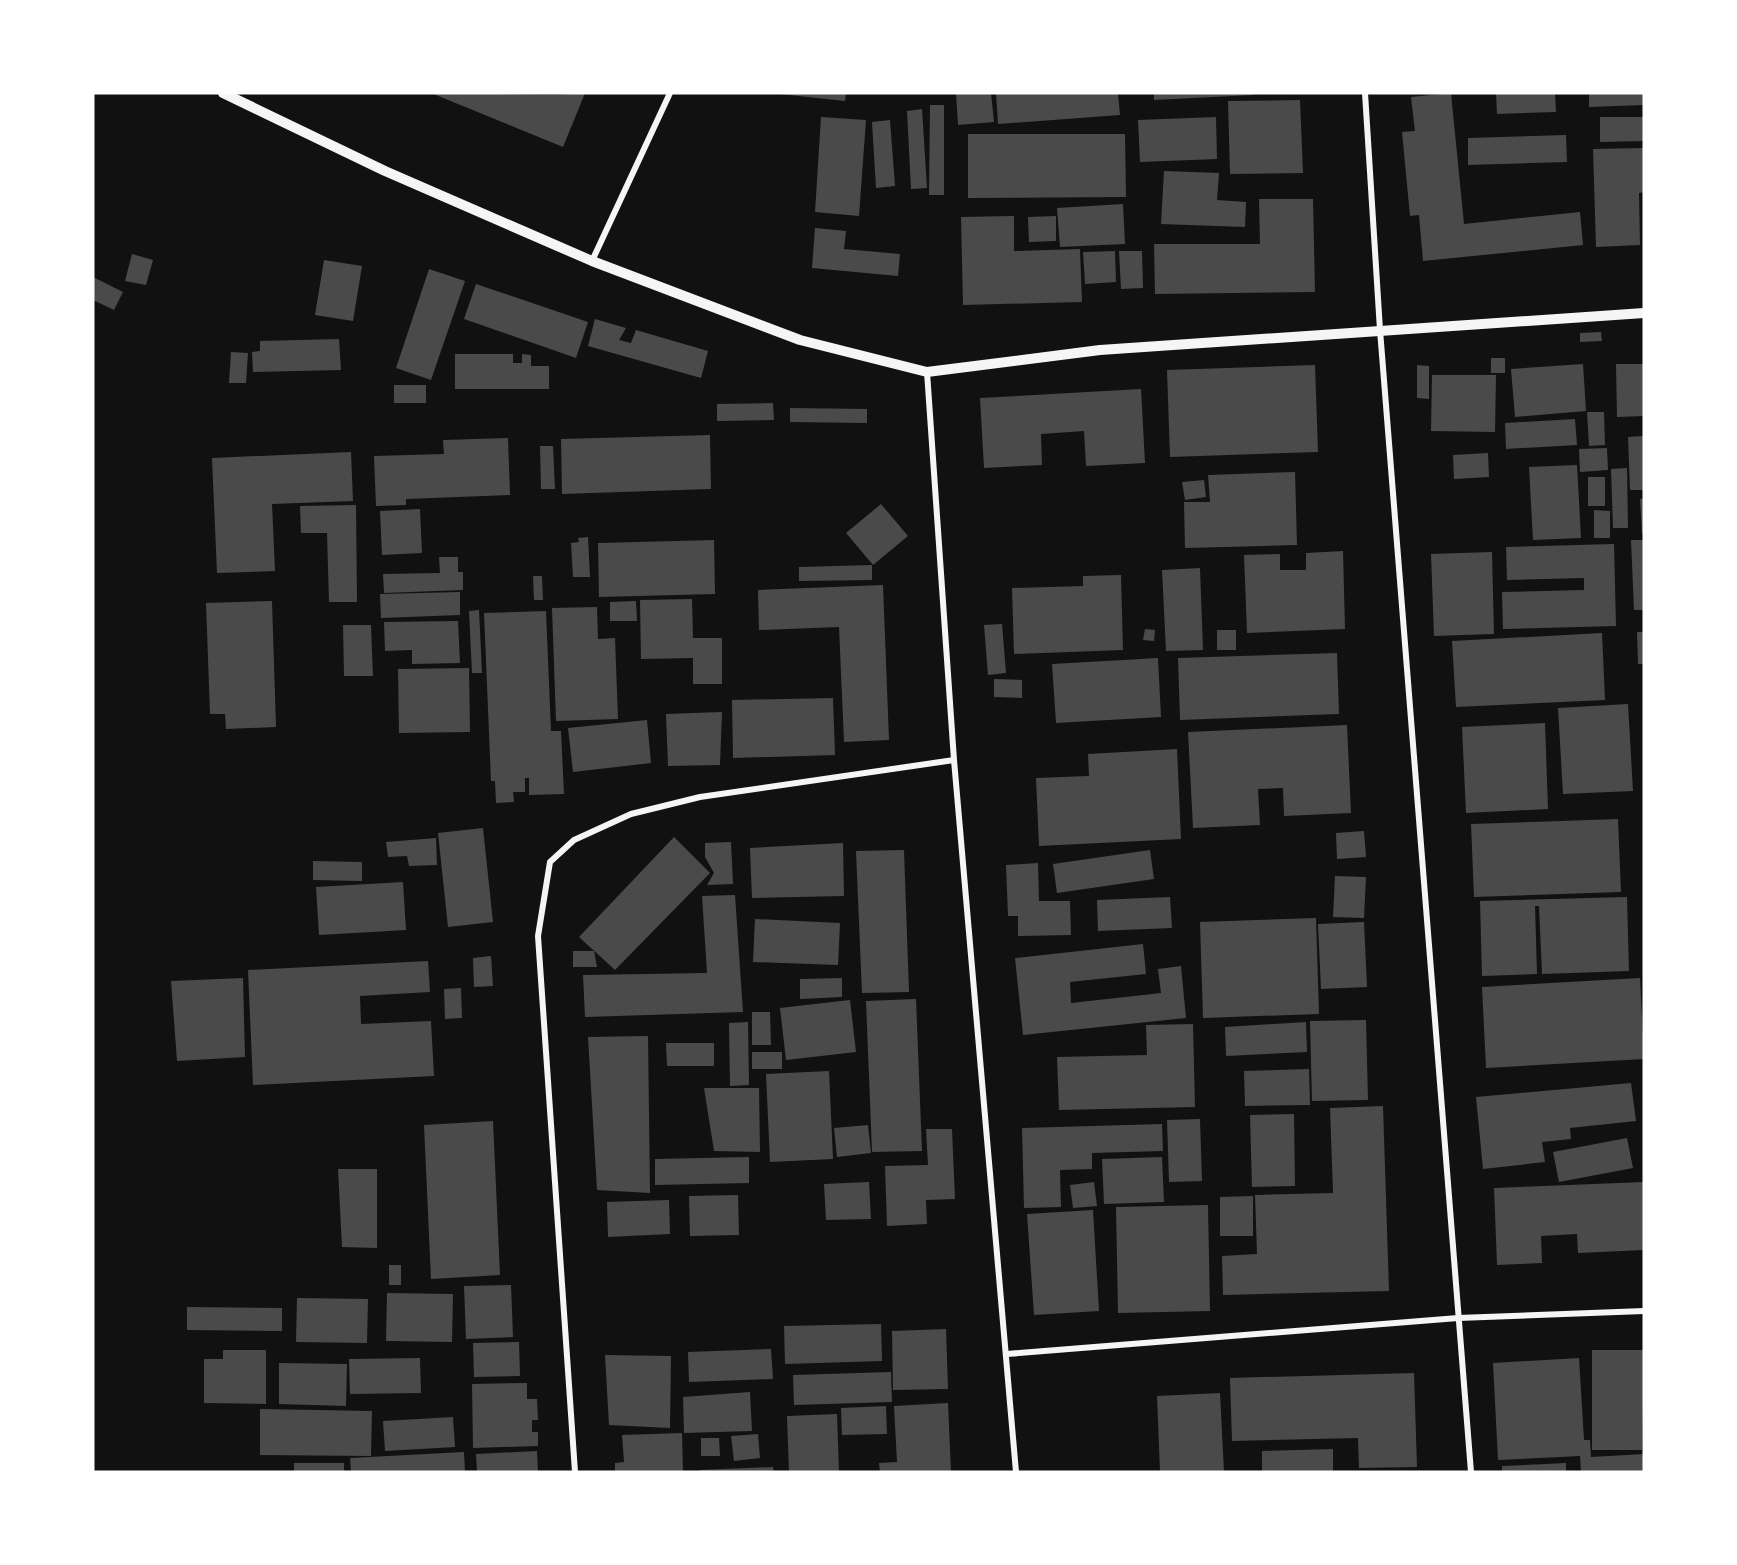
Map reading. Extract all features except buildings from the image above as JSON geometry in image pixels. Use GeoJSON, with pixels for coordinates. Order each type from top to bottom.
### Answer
{"type":"FeatureCollection","features":[{"type":"Feature","properties":{"kind":"street"},"geometry":{"type":"LineString","coordinates":[[223,93],[385,171],[592,261],[800,340],[927,372],[1100,350],[1644,313]]}},
{"type":"Feature","properties":{"kind":"street"},"geometry":{"type":"LineString","coordinates":[[592,261],[670,93]]}},
{"type":"Feature","properties":{"kind":"street"},"geometry":{"type":"LineString","coordinates":[[1365,93],[1380,330],[1471,1472]]}},
{"type":"Feature","properties":{"kind":"street"},"geometry":{"type":"LineString","coordinates":[[927,372],[954,760],[1016,1472]]}},
{"type":"Feature","properties":{"kind":"street"},"geometry":{"type":"LineString","coordinates":[[574,1472],[538,936],[550,862],[574,840],[632,814],[700,797],[954,760]]}},
{"type":"Feature","properties":{"kind":"street"},"geometry":{"type":"LineString","coordinates":[[1007,1354],[1458,1318],[1644,1311]]}}]}
